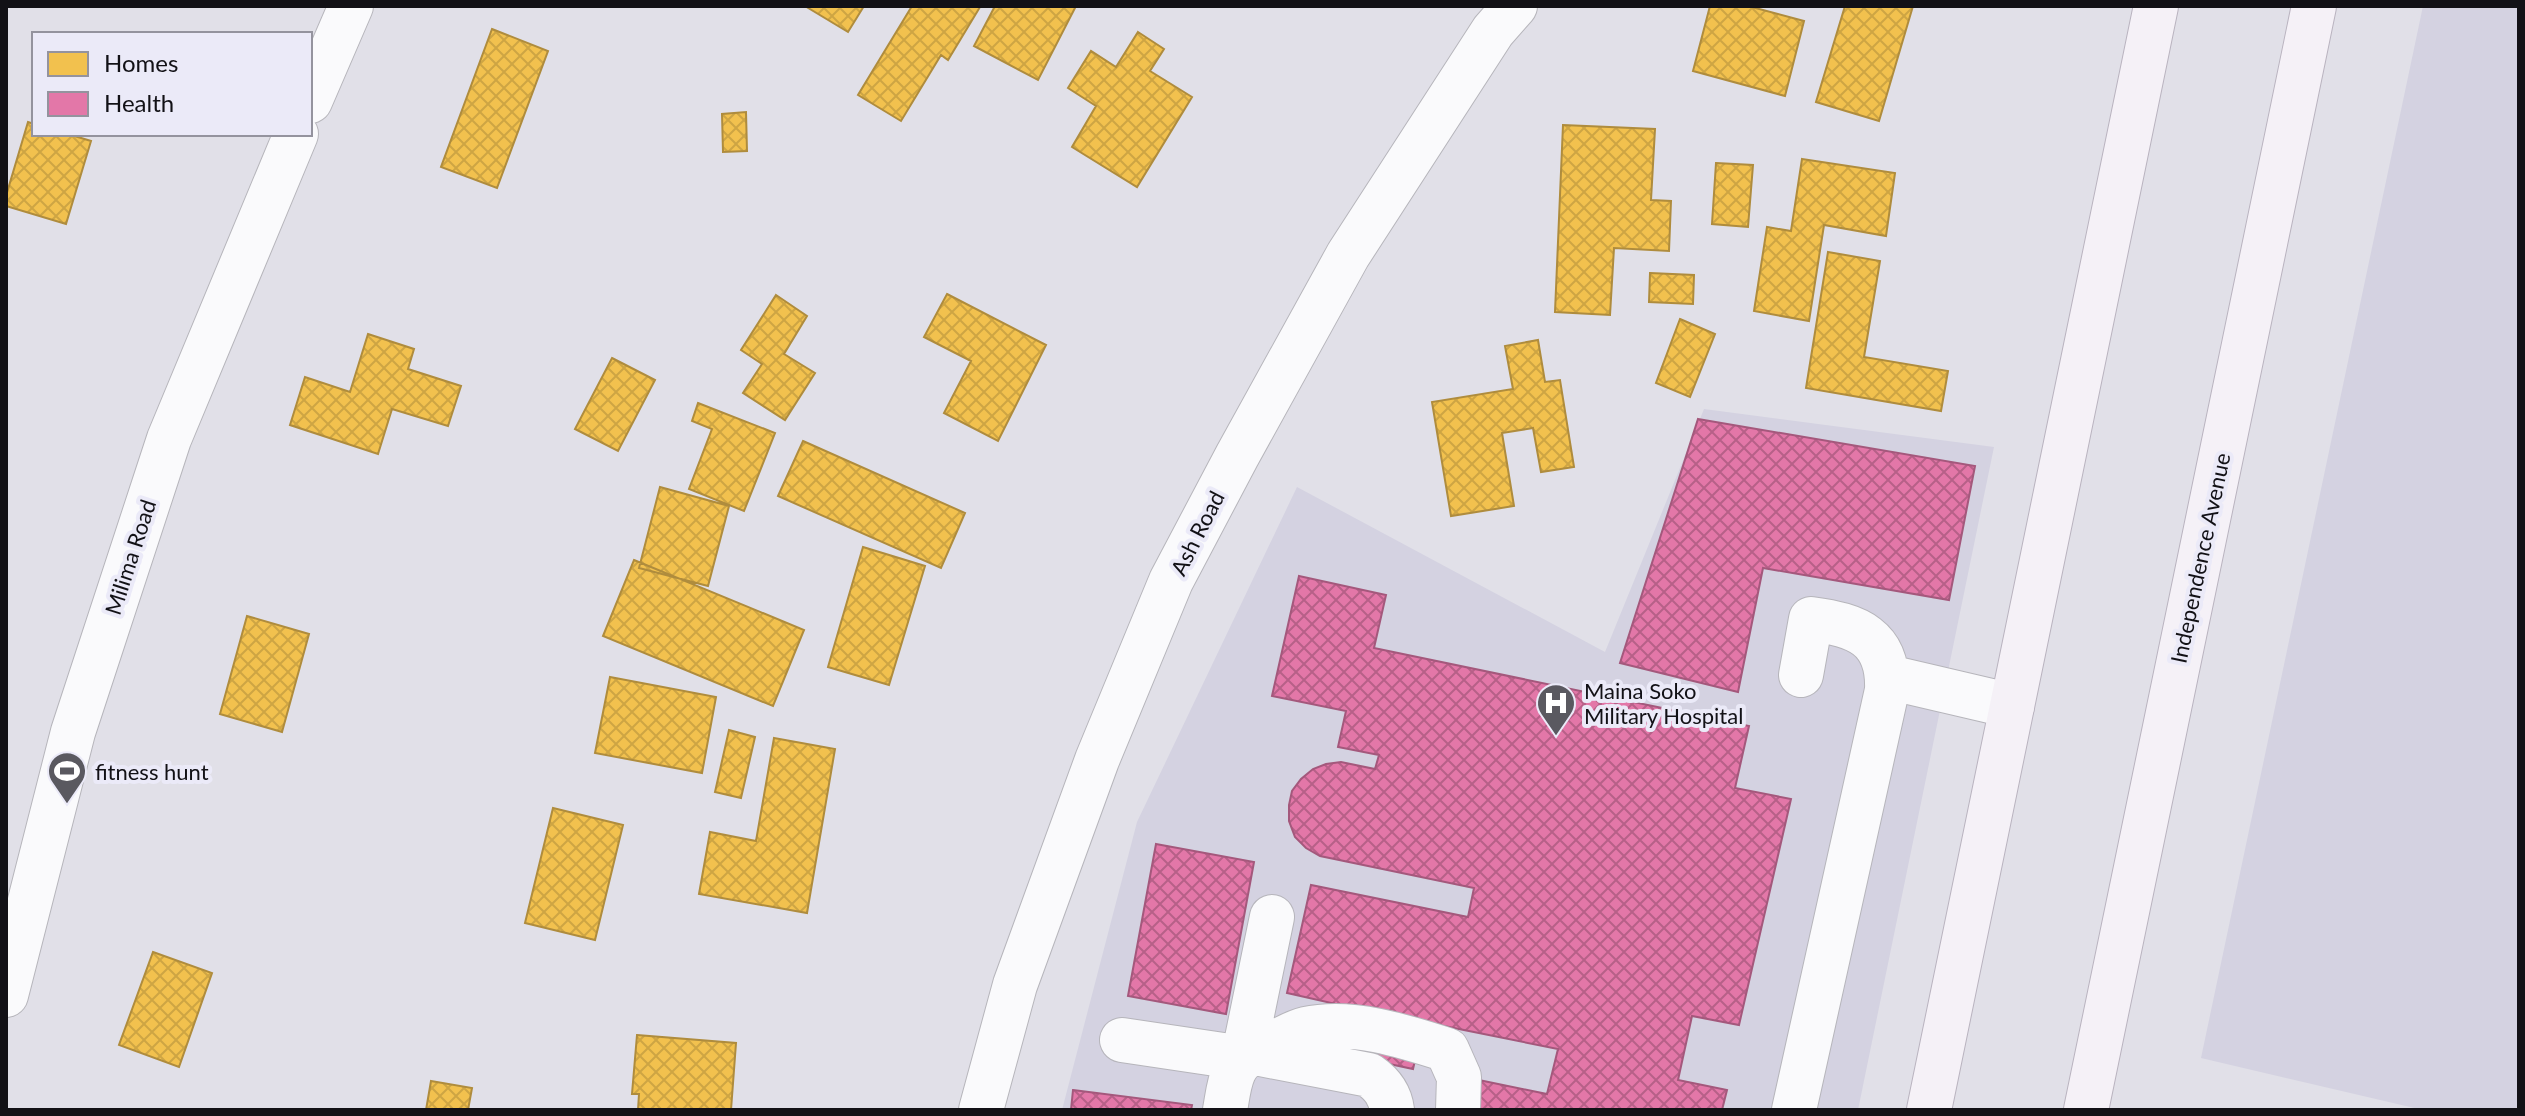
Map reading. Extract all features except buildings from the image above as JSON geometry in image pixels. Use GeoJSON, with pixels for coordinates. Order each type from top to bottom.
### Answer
{"type":"FeatureCollection","features":[{"type":"Feature","properties":{"kind":"main road"},"geometry":{"type":"LineString","coordinates":[[1929,1110],[2156,6]]}},
{"type":"Feature","properties":{"kind":"main road","name":"Independence Avenue"},"geometry":{"type":"LineString","coordinates":[[2093,1099],[2314,6]]}},
{"type":"Feature","properties":{"kind":"street"},"geometry":{"type":"LineString","coordinates":[[312,96],[351,6]]}},
{"type":"Feature","properties":{"kind":"street","name":"Ash Road"},"geometry":{"type":"LineString","coordinates":[[981,1110],[1015,985],[1097,760],[1171,581],[1348,255],[1493,31],[1515,6]]}},
{"type":"Feature","properties":{"kind":"street","name":"Milima Road"},"geometry":{"type":"LineString","coordinates":[[6,995],[73,732],[169,439],[295,136]]}},
{"type":"Feature","properties":{"kind":"street"},"geometry":{"type":"LineString","coordinates":[[1794,1110],[1888,677],[1882,652],[1860,630],[1811,619],[1801,675]]}},
{"type":"Feature","properties":{"kind":"street"},"geometry":{"type":"LineString","coordinates":[[1888,677],[2012,706]]}},
{"type":"Feature","properties":{"kind":"street"},"geometry":{"type":"LineString","coordinates":[[1249,1056],[1272,917]]}},
{"type":"Feature","properties":{"kind":"street"},"geometry":{"type":"LineString","coordinates":[[1225,1110],[1235,1068],[1249,1056],[1304,1030],[1347,1025],[1447,1050],[1459,1077],[1458,1110]]}},
{"type":"Feature","properties":{"kind":"street"},"geometry":{"type":"LineString","coordinates":[[1122,1040],[1369,1075],[1380,1083],[1391,1100],[1392,1110]]}},
{"type":"Feature","properties":{"kind":"shaded area"},"geometry":{"type":"Polygon","coordinates":[[[2423,6],[2519,6],[2519,1110],[2423,1110],[2201,1058],[2423,6]]]}},
{"type":"Feature","properties":{"kind":"shaded area","name":"Maina Soko Military Hospital"},"geometry":{"type":"Polygon","coordinates":[[[1704,409],[1994,447],[1858,1110],[1062,1110],[1137,822],[1297,487],[1605,652],[1704,409]]]}},
{"type":"Feature","properties":{"kind":"place","name":"Maina Soko Military Hospital"},"geometry":{"type":"Point","coordinates":[1556,737]}},
{"type":"Feature","properties":{"kind":"place","name":"fitness hunt"},"geometry":{"type":"Point","coordinates":[67,805]}}]}
